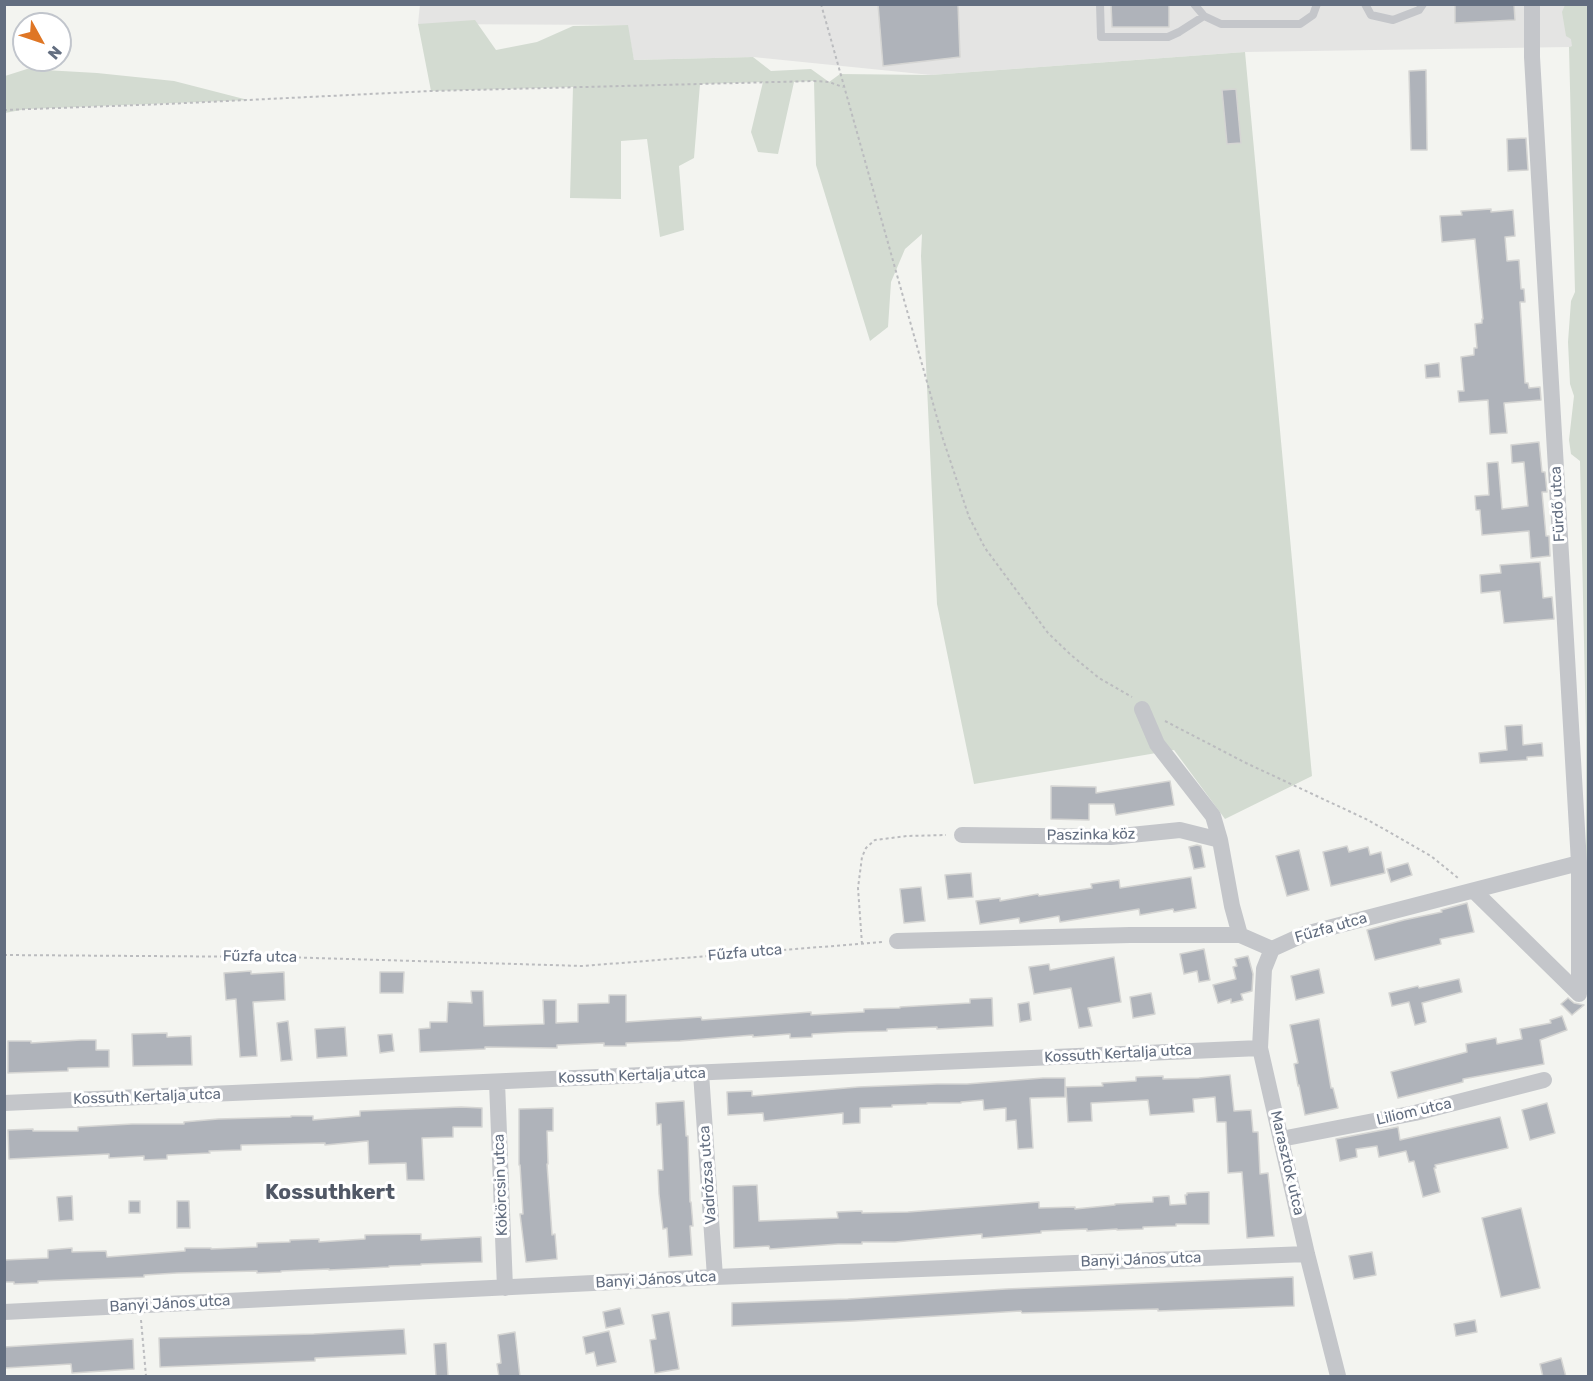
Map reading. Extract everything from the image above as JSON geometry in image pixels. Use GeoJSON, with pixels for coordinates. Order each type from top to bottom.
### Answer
{"type":"FeatureCollection","features":[{"type":"Feature","properties":{"kind":"street","name":"Fürdő utca"},"geometry":{"type":"LineString","coordinates":[[1532,4],[1532,57],[1580,863],[1584,994]]}},
{"type":"Feature","properties":{"kind":"street"},"geometry":{"type":"LineString","coordinates":[[1142,709],[1157,744],[1213,816],[1240,934]]}},
{"type":"Feature","properties":{"kind":"street","name":"Paszinka köz"},"geometry":{"type":"LineString","coordinates":[[962,835],[1111,837],[1180,830],[1220,840]]}},
{"type":"Feature","properties":{"kind":"street","name":"Fűzfa utca"},"geometry":{"type":"LineString","coordinates":[[1272,949],[1305,934],[1580,863]]}},
{"type":"Feature","properties":{"kind":"street"},"geometry":{"type":"LineString","coordinates":[[1474,891],[1584,994]]}},
{"type":"Feature","properties":{"kind":"street"},"geometry":{"type":"LineString","coordinates":[[897,941],[1240,934],[1272,949]]}},
{"type":"Feature","properties":{"kind":"street","name":"Marasztok utca"},"geometry":{"type":"LineString","coordinates":[[1272,949],[1264,969],[1262,985],[1260,1048],[1338,1377]]}},
{"type":"Feature","properties":{"kind":"street","name":"Kossuth Kertalja utca"},"geometry":{"type":"LineString","coordinates":[[4,1103],[1260,1048]]}},
{"type":"Feature","properties":{"kind":"street","name":"Vadrózsa utca"},"geometry":{"type":"LineString","coordinates":[[701,1073],[715,1277]]}},
{"type":"Feature","properties":{"kind":"street","name":"Liliom utca"},"geometry":{"type":"LineString","coordinates":[[1281,1139],[1415,1113],[1544,1080]]}},
{"type":"Feature","properties":{"kind":"street","name":"Kökörcsin utca"},"geometry":{"type":"LineString","coordinates":[[497,1082],[505,1288]]}},
{"type":"Feature","properties":{"kind":"street","name":"Banyi János utca"},"geometry":{"type":"LineString","coordinates":[[4,1312],[715,1277],[1307,1254]]}},
{"type":"Feature","properties":{"kind":"lane"},"geometry":{"type":"LineString","coordinates":[[1100,4],[1101,37],[1168,37],[1204,16]]}},
{"type":"Feature","properties":{"kind":"lane"},"geometry":{"type":"LineString","coordinates":[[1194,4],[1204,16],[1221,24],[1300,24],[1313,15],[1317,4]]}},
{"type":"Feature","properties":{"kind":"lane"},"geometry":{"type":"LineString","coordinates":[[1365,4],[1371,15],[1393,20],[1419,10],[1423,4]]}},
{"type":"Feature","properties":{"kind":"path"},"geometry":{"type":"LineString","coordinates":[[821,4],[943,439],[969,517],[985,548],[1048,633],[1071,656],[1099,678],[1138,701],[1142,709],[1246,763],[1368,820],[1431,856],[1474,891]]}},
{"type":"Feature","properties":{"kind":"path"},"geometry":{"type":"LineString","coordinates":[[4,110],[430,91],[814,81],[829,82],[843,87]]}},
{"type":"Feature","properties":{"kind":"path"},"geometry":{"type":"LineString","coordinates":[[862,944],[858,888],[862,857],[866,848],[875,840],[907,836],[962,835]]}},
{"type":"Feature","properties":{"kind":"path","name":"Fűzfa utca"},"geometry":{"type":"LineString","coordinates":[[4,955],[281,957],[583,966],[897,941]]}},
{"type":"Feature","properties":{"kind":"path"},"geometry":{"type":"LineString","coordinates":[[139,1305],[146,1377]]}},
{"type":"Feature","properties":{"kind":"shaded area"},"geometry":{"type":"Polygon","coordinates":[[[420,4],[1573,4],[1574,46],[1245,52],[931,75],[753,57],[634,60],[627,25],[418,24],[420,4]]]}},
{"type":"Feature","properties":{"kind":"shaded area"},"geometry":{"type":"Polygon","coordinates":[[[1565,5],[1588,5],[1588,989],[1586,990],[1586,732],[1580,461],[1571,454],[1569,440],[1574,396],[1570,384],[1568,342],[1571,301],[1575,292],[1569,47],[1572,46],[1571,39],[1566,36],[1562,12],[1565,5]]]}},
{"type":"Feature","properties":{"kind":"shaded area"},"geometry":{"type":"Polygon","coordinates":[[[475,20],[496,50],[537,42],[573,26],[628,25],[634,60],[753,57],[771,71],[811,69],[829,82],[840,74],[931,75],[1245,52],[1312,776],[1225,819],[1174,750],[974,784],[937,604],[921,256],[922,234],[905,249],[891,282],[888,327],[870,341],[816,165],[814,81],[794,82],[778,154],[758,152],[751,132],[763,82],[700,84],[694,158],[679,166],[684,230],[660,237],[647,139],[621,141],[621,199],[570,198],[573,87],[431,91],[418,24],[475,20]]]}},
{"type":"Feature","properties":{"kind":"shaded area"},"geometry":{"type":"Polygon","coordinates":[[[18,72],[97,73],[174,81],[248,100],[26,109],[5,113],[5,76],[18,72]]]}},
{"type":"Feature","properties":{"kind":"building"},"geometry":{"type":"Polygon","coordinates":[[[878,4],[958,4],[960,57],[883,66],[878,4]]]}},
{"type":"Feature","properties":{"kind":"building"},"geometry":{"type":"Polygon","coordinates":[[[1111,4],[1169,4],[1169,27],[1112,27],[1111,4]]]}},
{"type":"Feature","properties":{"kind":"building"},"geometry":{"type":"Polygon","coordinates":[[[1455,4],[1514,4],[1515,20],[1455,23],[1455,4]]]}},
{"type":"Feature","properties":{"kind":"building"},"geometry":{"type":"Polygon","coordinates":[[[1426,70],[1427,150],[1411,150],[1409,71],[1426,70]]]}},
{"type":"Feature","properties":{"kind":"building"},"geometry":{"type":"Polygon","coordinates":[[[1236,89],[1241,143],[1227,144],[1222,90],[1236,89]]]}},
{"type":"Feature","properties":{"kind":"building"},"geometry":{"type":"Polygon","coordinates":[[[1526,138],[1528,170],[1508,171],[1507,139],[1526,138]]]}},
{"type":"Feature","properties":{"kind":"building"},"geometry":{"type":"Polygon","coordinates":[[[1491,209],[1491,212],[1513,210],[1515,236],[1505,237],[1507,261],[1519,260],[1521,289],[1524,289],[1525,302],[1520,302],[1525,383],[1528,383],[1529,388],[1540,387],[1541,400],[1504,403],[1507,433],[1490,434],[1488,400],[1459,402],[1458,391],[1464,391],[1461,357],[1474,355],[1474,348],[1477,348],[1475,324],[1482,323],[1483,319],[1475,239],[1442,242],[1440,216],[1462,215],[1461,211],[1491,209]]]}},
{"type":"Feature","properties":{"kind":"building"},"geometry":{"type":"Polygon","coordinates":[[[1439,363],[1440,377],[1426,378],[1425,365],[1439,363]]]}},
{"type":"Feature","properties":{"kind":"building"},"geometry":{"type":"Polygon","coordinates":[[[1539,442],[1547,492],[1542,492],[1550,556],[1531,558],[1529,531],[1482,535],[1480,510],[1476,510],[1475,496],[1489,495],[1487,463],[1498,462],[1502,509],[1528,506],[1524,462],[1512,463],[1511,445],[1539,442]]]}},
{"type":"Feature","properties":{"kind":"building"},"geometry":{"type":"Polygon","coordinates":[[[1540,562],[1543,598],[1552,597],[1554,619],[1504,623],[1500,591],[1481,593],[1480,575],[1501,573],[1500,565],[1540,562]]]}},
{"type":"Feature","properties":{"kind":"building"},"geometry":{"type":"Polygon","coordinates":[[[1522,725],[1523,745],[1542,743],[1543,756],[1527,757],[1527,760],[1480,763],[1479,753],[1507,750],[1505,726],[1522,725]]]}},
{"type":"Feature","properties":{"kind":"building"},"geometry":{"type":"Polygon","coordinates":[[[1170,781],[1174,805],[1116,815],[1114,804],[1089,804],[1089,820],[1051,819],[1051,786],[1096,787],[1096,793],[1170,781]]]}},
{"type":"Feature","properties":{"kind":"building"},"geometry":{"type":"Polygon","coordinates":[[[1201,846],[1205,867],[1194,869],[1189,847],[1201,846]]]}},
{"type":"Feature","properties":{"kind":"building"},"geometry":{"type":"Polygon","coordinates":[[[1347,846],[1349,852],[1368,847],[1370,855],[1381,852],[1385,873],[1331,886],[1323,852],[1347,846]]]}},
{"type":"Feature","properties":{"kind":"building"},"geometry":{"type":"Polygon","coordinates":[[[1299,850],[1309,890],[1287,896],[1276,856],[1299,850]]]}},
{"type":"Feature","properties":{"kind":"building"},"geometry":{"type":"Polygon","coordinates":[[[1408,863],[1412,875],[1391,882],[1387,869],[1408,863]]]}},
{"type":"Feature","properties":{"kind":"building"},"geometry":{"type":"Polygon","coordinates":[[[971,873],[973,897],[948,899],[945,875],[971,873]]]}},
{"type":"Feature","properties":{"kind":"building"},"geometry":{"type":"Polygon","coordinates":[[[1191,877],[1196,908],[1174,912],[1173,909],[1140,915],[1139,909],[1060,922],[1059,916],[1020,923],[1019,918],[980,924],[976,901],[1000,898],[1000,901],[1038,894],[1039,896],[1092,888],[1091,884],[1119,880],[1120,888],[1191,877]]]}},
{"type":"Feature","properties":{"kind":"building"},"geometry":{"type":"Polygon","coordinates":[[[921,887],[925,921],[904,923],[900,889],[921,887]]]}},
{"type":"Feature","properties":{"kind":"building"},"geometry":{"type":"Polygon","coordinates":[[[1467,903],[1474,932],[1440,939],[1441,944],[1375,960],[1367,930],[1442,912],[1441,910],[1467,903]]]}},
{"type":"Feature","properties":{"kind":"building"},"geometry":{"type":"Polygon","coordinates":[[[1204,949],[1210,980],[1199,982],[1197,971],[1184,974],[1180,954],[1204,949]]]}},
{"type":"Feature","properties":{"kind":"building"},"geometry":{"type":"Polygon","coordinates":[[[1248,956],[1253,974],[1252,991],[1241,994],[1243,1000],[1231,1003],[1231,999],[1218,1003],[1213,985],[1236,979],[1233,967],[1237,966],[1235,959],[1248,956]]]}},
{"type":"Feature","properties":{"kind":"building"},"geometry":{"type":"Polygon","coordinates":[[[1114,957],[1121,1002],[1088,1008],[1092,1026],[1079,1028],[1071,988],[1034,994],[1029,967],[1049,964],[1050,970],[1114,957]]]}},
{"type":"Feature","properties":{"kind":"building"},"geometry":{"type":"Polygon","coordinates":[[[1319,969],[1324,993],[1296,1000],[1291,976],[1319,969]]]}},
{"type":"Feature","properties":{"kind":"building"},"geometry":{"type":"Polygon","coordinates":[[[251,971],[251,974],[284,972],[285,1000],[253,1002],[257,1056],[240,1057],[236,999],[226,1000],[224,973],[251,971]]]}},
{"type":"Feature","properties":{"kind":"building"},"geometry":{"type":"Polygon","coordinates":[[[380,972],[404,972],[403,993],[380,993],[380,972]]]}},
{"type":"Feature","properties":{"kind":"building"},"geometry":{"type":"Polygon","coordinates":[[[1459,979],[1462,992],[1422,1003],[1426,1022],[1415,1025],[1409,1002],[1392,1006],[1389,993],[1459,979]]]}},
{"type":"Feature","properties":{"kind":"building"},"geometry":{"type":"Polygon","coordinates":[[[471,991],[483,991],[484,1026],[544,1024],[543,1000],[556,1000],[556,1023],[578,1022],[578,1004],[609,1003],[609,995],[626,995],[626,1022],[701,1017],[702,1020],[811,1012],[811,1015],[864,1012],[864,1009],[970,1003],[970,999],[992,998],[993,1026],[887,1029],[887,1031],[812,1034],[812,1037],[790,1038],[790,1034],[753,1037],[753,1035],[626,1043],[626,1046],[604,1046],[604,1043],[557,1045],[557,1048],[485,1047],[485,1049],[420,1052],[419,1029],[430,1028],[430,1022],[447,1022],[448,1002],[472,1003],[471,991]]]}},
{"type":"Feature","properties":{"kind":"building"},"geometry":{"type":"Polygon","coordinates":[[[1151,993],[1155,1014],[1133,1018],[1130,997],[1151,993]]]}},
{"type":"Feature","properties":{"kind":"building"},"geometry":{"type":"Polygon","coordinates":[[[1568,998],[1574,1003],[1584,1005],[1572,1015],[1561,1004],[1568,998]]]}},
{"type":"Feature","properties":{"kind":"building"},"geometry":{"type":"Polygon","coordinates":[[[1029,1002],[1031,1020],[1020,1022],[1018,1004],[1029,1002]]]}},
{"type":"Feature","properties":{"kind":"building"},"geometry":{"type":"Polygon","coordinates":[[[1562,1016],[1567,1030],[1540,1040],[1544,1064],[1463,1079],[1463,1082],[1398,1098],[1391,1072],[1467,1052],[1466,1044],[1496,1038],[1497,1044],[1522,1039],[1520,1029],[1551,1023],[1550,1020],[1562,1016]]]}},
{"type":"Feature","properties":{"kind":"building"},"geometry":{"type":"Polygon","coordinates":[[[1319,1019],[1331,1088],[1333,1088],[1338,1108],[1305,1115],[1294,1064],[1298,1063],[1290,1025],[1319,1019]]]}},
{"type":"Feature","properties":{"kind":"building"},"geometry":{"type":"Polygon","coordinates":[[[288,1021],[292,1060],[281,1061],[277,1023],[288,1021]]]}},
{"type":"Feature","properties":{"kind":"building"},"geometry":{"type":"Polygon","coordinates":[[[345,1027],[347,1056],[317,1058],[315,1029],[345,1027]]]}},
{"type":"Feature","properties":{"kind":"building"},"geometry":{"type":"Polygon","coordinates":[[[167,1033],[167,1037],[191,1036],[192,1065],[133,1066],[132,1034],[167,1033]]]}},
{"type":"Feature","properties":{"kind":"building"},"geometry":{"type":"Polygon","coordinates":[[[392,1034],[394,1051],[380,1053],[378,1035],[392,1034]]]}},
{"type":"Feature","properties":{"kind":"building"},"geometry":{"type":"Polygon","coordinates":[[[96,1040],[96,1050],[109,1050],[109,1067],[8,1073],[8,1041],[31,1041],[31,1043],[96,1040]]]}},
{"type":"Feature","properties":{"kind":"building"},"geometry":{"type":"Polygon","coordinates":[[[1230,1075],[1234,1111],[1251,1110],[1253,1132],[1258,1132],[1260,1174],[1268,1173],[1274,1236],[1247,1238],[1242,1172],[1228,1173],[1226,1122],[1217,1122],[1215,1097],[1193,1099],[1194,1112],[1150,1115],[1148,1100],[1091,1103],[1092,1121],[1068,1122],[1066,1087],[1103,1086],[1102,1083],[1136,1081],[1136,1077],[1163,1076],[1163,1079],[1230,1075]]]}},
{"type":"Feature","properties":{"kind":"building"},"geometry":{"type":"Polygon","coordinates":[[[1065,1078],[1065,1097],[1030,1098],[1033,1148],[1018,1149],[1016,1120],[1006,1121],[1006,1108],[984,1110],[983,1100],[860,1108],[860,1123],[843,1124],[843,1113],[764,1121],[763,1113],[728,1115],[727,1092],[752,1091],[752,1096],[858,1087],[967,1084],[1065,1078]]]}},
{"type":"Feature","properties":{"kind":"building"},"geometry":{"type":"Polygon","coordinates":[[[684,1101],[693,1226],[690,1226],[692,1255],[669,1257],[667,1228],[663,1229],[659,1194],[658,1170],[663,1170],[661,1124],[657,1125],[656,1103],[684,1101]]]}},
{"type":"Feature","properties":{"kind":"building"},"geometry":{"type":"Polygon","coordinates":[[[1547,1103],[1555,1133],[1530,1140],[1522,1110],[1547,1103]]]}},
{"type":"Feature","properties":{"kind":"building"},"geometry":{"type":"Polygon","coordinates":[[[482,1108],[482,1127],[453,1127],[453,1137],[422,1138],[424,1180],[407,1180],[406,1163],[369,1164],[368,1141],[325,1145],[325,1143],[241,1145],[241,1150],[167,1155],[167,1159],[144,1160],[144,1156],[109,1158],[109,1154],[9,1159],[8,1130],[78,1131],[78,1127],[184,1124],[184,1122],[218,1119],[291,1116],[313,1116],[313,1120],[360,1116],[360,1111],[482,1108]]]}},
{"type":"Feature","properties":{"kind":"building"},"geometry":{"type":"Polygon","coordinates":[[[553,1108],[553,1131],[547,1131],[547,1164],[552,1235],[555,1234],[557,1259],[526,1262],[520,1214],[523,1214],[519,1165],[519,1109],[553,1108]]]}},
{"type":"Feature","properties":{"kind":"building"},"geometry":{"type":"Polygon","coordinates":[[[1500,1117],[1508,1148],[1435,1165],[1440,1192],[1423,1197],[1414,1161],[1409,1162],[1406,1151],[1379,1157],[1377,1146],[1356,1149],[1357,1157],[1340,1161],[1336,1139],[1398,1127],[1400,1140],[1500,1117]]]}},
{"type":"Feature","properties":{"kind":"building"},"geometry":{"type":"Polygon","coordinates":[[[757,1185],[759,1221],[838,1218],[837,1212],[908,1212],[1039,1202],[1039,1208],[1075,1207],[1075,1209],[1153,1202],[1153,1197],[1169,1196],[1170,1205],[1186,1204],[1185,1195],[1187,1193],[1209,1192],[1209,1224],[1176,1224],[1176,1226],[1143,1227],[1143,1229],[1041,1231],[1041,1233],[982,1238],[982,1234],[895,1242],[862,1242],[862,1244],[770,1249],[769,1246],[734,1248],[733,1186],[757,1185]]]}},
{"type":"Feature","properties":{"kind":"building"},"geometry":{"type":"Polygon","coordinates":[[[72,1196],[73,1220],[59,1221],[57,1197],[72,1196]]]}},
{"type":"Feature","properties":{"kind":"building"},"geometry":{"type":"Polygon","coordinates":[[[129,1201],[140,1201],[140,1213],[129,1213],[129,1201]]]}},
{"type":"Feature","properties":{"kind":"building"},"geometry":{"type":"Polygon","coordinates":[[[177,1201],[189,1201],[190,1228],[177,1228],[177,1201]]]}},
{"type":"Feature","properties":{"kind":"building"},"geometry":{"type":"Polygon","coordinates":[[[1521,1208],[1540,1288],[1501,1297],[1482,1218],[1521,1208]]]}},
{"type":"Feature","properties":{"kind":"building"},"geometry":{"type":"Polygon","coordinates":[[[421,1234],[421,1240],[481,1237],[482,1262],[257,1273],[257,1271],[177,1273],[144,1275],[144,1277],[38,1281],[38,1283],[4,1282],[4,1260],[48,1258],[48,1250],[72,1248],[72,1252],[106,1251],[107,1257],[185,1251],[185,1248],[257,1247],[257,1243],[290,1242],[290,1240],[319,1239],[319,1242],[365,1239],[365,1235],[421,1234]]]}},
{"type":"Feature","properties":{"kind":"building"},"geometry":{"type":"Polygon","coordinates":[[[1372,1252],[1376,1275],[1354,1279],[1349,1256],[1372,1252]]]}},
{"type":"Feature","properties":{"kind":"building"},"geometry":{"type":"Polygon","coordinates":[[[1293,1277],[1294,1306],[1158,1311],[1158,1309],[1022,1313],[1021,1311],[732,1326],[732,1303],[1293,1277]]]}},
{"type":"Feature","properties":{"kind":"building"},"geometry":{"type":"Polygon","coordinates":[[[620,1308],[624,1324],[606,1328],[603,1312],[620,1308]]]}},
{"type":"Feature","properties":{"kind":"building"},"geometry":{"type":"Polygon","coordinates":[[[669,1312],[679,1369],[655,1373],[650,1340],[656,1339],[652,1315],[669,1312]]]}},
{"type":"Feature","properties":{"kind":"building"},"geometry":{"type":"Polygon","coordinates":[[[1475,1320],[1477,1332],[1456,1336],[1454,1324],[1475,1320]]]}},
{"type":"Feature","properties":{"kind":"building"},"geometry":{"type":"Polygon","coordinates":[[[404,1329],[406,1354],[315,1358],[315,1361],[160,1367],[159,1338],[404,1329]]]}},
{"type":"Feature","properties":{"kind":"building"},"geometry":{"type":"Polygon","coordinates":[[[609,1331],[616,1362],[597,1366],[594,1352],[586,1354],[583,1337],[609,1331]]]}},
{"type":"Feature","properties":{"kind":"building"},"geometry":{"type":"Polygon","coordinates":[[[515,1332],[520,1377],[499,1377],[497,1364],[501,1363],[498,1335],[515,1332]]]}},
{"type":"Feature","properties":{"kind":"building"},"geometry":{"type":"Polygon","coordinates":[[[133,1339],[134,1369],[72,1373],[71,1364],[4,1368],[4,1347],[133,1339]]]}},
{"type":"Feature","properties":{"kind":"building"},"geometry":{"type":"Polygon","coordinates":[[[446,1343],[448,1377],[436,1377],[434,1344],[446,1343]]]}},
{"type":"Feature","properties":{"kind":"building"},"geometry":{"type":"Polygon","coordinates":[[[1561,1358],[1566,1377],[1543,1377],[1540,1364],[1561,1358]]]}},
{"type":"Feature","properties":{"kind":"district","name":"Kossuthkert"},"geometry":{"type":"Point","coordinates":[330,1193]}}]}
